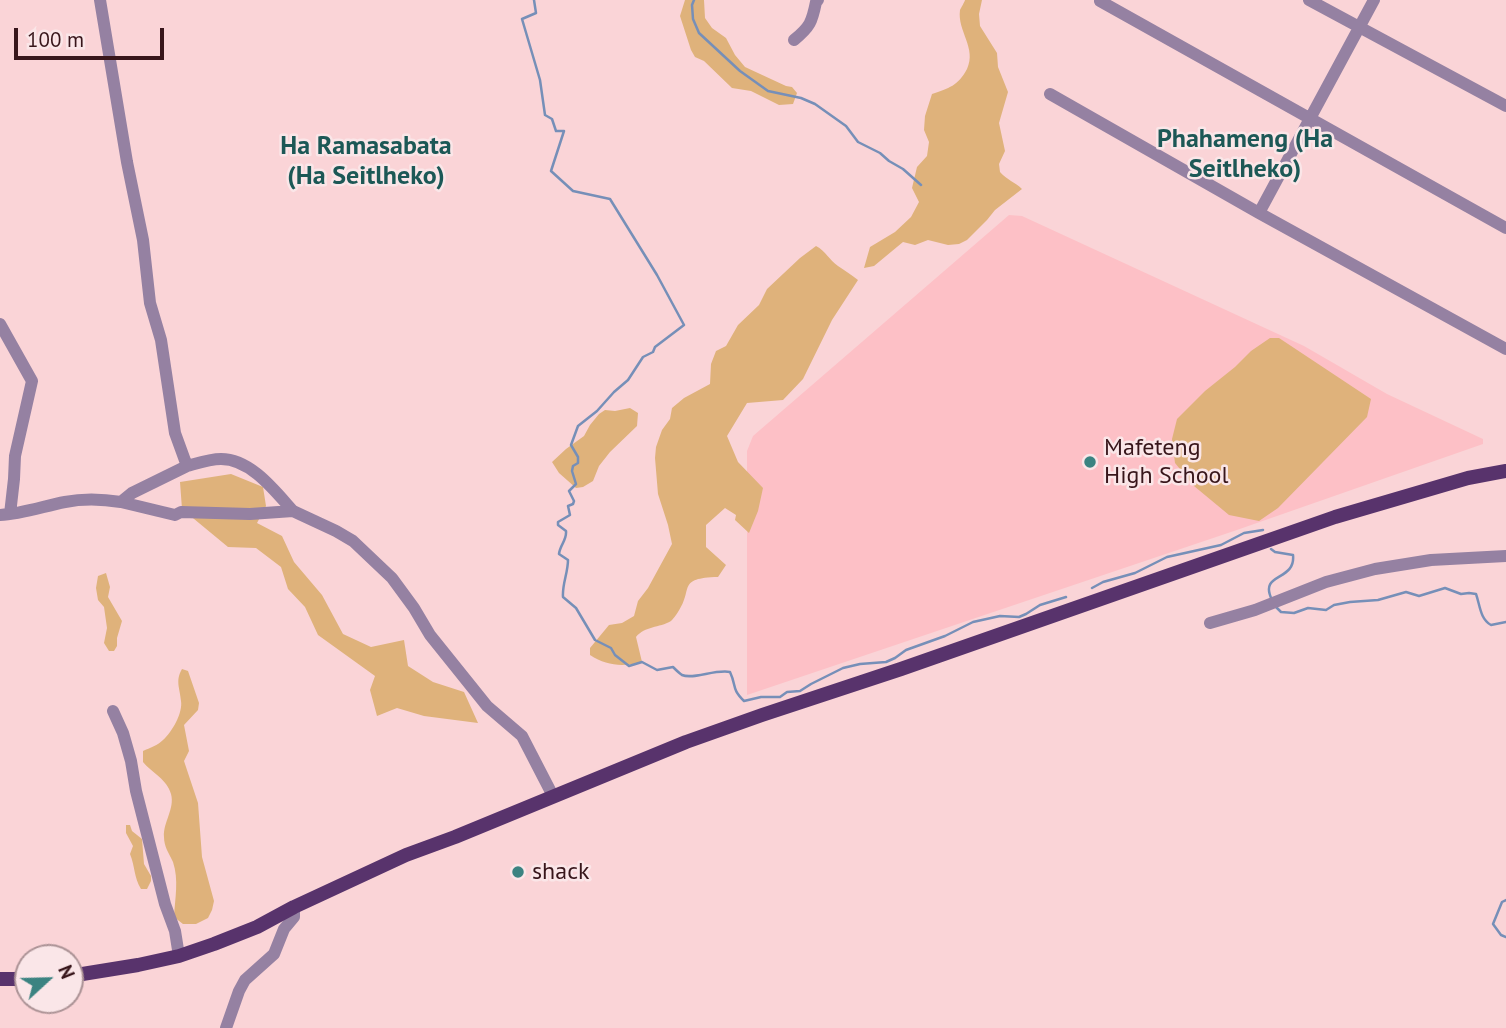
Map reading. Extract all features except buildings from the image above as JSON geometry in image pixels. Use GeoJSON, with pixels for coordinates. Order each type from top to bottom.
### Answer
{"type":"FeatureCollection","features":[{"type":"Feature","properties":{"kind":"main road"},"geometry":{"type":"LineString","coordinates":[[84,974],[179,956],[214,944],[257,927],[406,855],[686,742],[762,715],[1335,517],[1468,478],[1506,471]]}},
{"type":"Feature","properties":{"kind":"street"},"geometry":{"type":"LineString","coordinates":[[100,0],[143,240],[150,303],[161,340],[175,433],[187,466]]}},
{"type":"Feature","properties":{"kind":"street"},"geometry":{"type":"LineString","coordinates":[[794,40],[808,29],[817,0]]}},
{"type":"Feature","properties":{"kind":"street"},"geometry":{"type":"LineString","coordinates":[[1309,0],[1506,106]]}},
{"type":"Feature","properties":{"kind":"street"},"geometry":{"type":"LineString","coordinates":[[1259,213],[1374,0]]}},
{"type":"Feature","properties":{"kind":"street"},"geometry":{"type":"LineString","coordinates":[[1100,1],[1506,228]]}},
{"type":"Feature","properties":{"kind":"street"},"geometry":{"type":"LineString","coordinates":[[1050,94],[1506,349]]}},
{"type":"Feature","properties":{"kind":"street"},"geometry":{"type":"LineString","coordinates":[[1,329],[32,381],[5,515],[68,501],[101,499],[175,515],[181,512],[267,514],[293,511]]}},
{"type":"Feature","properties":{"kind":"street"},"geometry":{"type":"LineString","coordinates":[[121,502],[132,493],[187,466],[222,459],[245,465],[264,480],[293,511],[354,541],[392,578],[430,635],[487,706],[522,736],[553,796]]}},
{"type":"Feature","properties":{"kind":"street"},"geometry":{"type":"LineString","coordinates":[[1210,623],[1255,610],[1326,582],[1375,569],[1431,560],[1506,556]]}},
{"type":"Feature","properties":{"kind":"street"},"geometry":{"type":"LineString","coordinates":[[113,711],[131,761],[136,791],[165,904],[175,931],[179,956]]}},
{"type":"Feature","properties":{"kind":"street"},"geometry":{"type":"LineString","coordinates":[[226,1028],[245,980],[274,954],[284,929],[293,917],[294,907]]}},
{"type":"Feature","properties":{"kind":"shaded area"},"geometry":{"type":"Polygon","coordinates":[[[685,0],[704,0],[705,18],[712,28],[726,38],[745,67],[792,87],[797,93],[793,104],[779,105],[751,91],[732,88],[704,61],[695,57],[680,16],[685,0]]]}},
{"type":"Feature","properties":{"kind":"shaded area"},"geometry":{"type":"Polygon","coordinates":[[[965,0],[982,0],[980,26],[997,53],[998,67],[1008,92],[999,123],[1005,151],[999,164],[1000,172],[1022,189],[995,210],[967,240],[959,244],[948,245],[928,240],[915,245],[903,242],[874,266],[864,268],[870,247],[895,232],[911,217],[919,202],[912,188],[917,167],[927,156],[929,142],[924,130],[925,116],[932,94],[956,83],[964,75],[969,61],[970,54],[960,18],[960,10],[965,0]]]}},
{"type":"Feature","properties":{"kind":"shaded area","name":"Mafeteng High School"},"geometry":{"type":"Polygon","coordinates":[[[1009,215],[1022,216],[1304,346],[1387,394],[1483,439],[1483,444],[747,695],[747,451],[753,436],[1009,215]]]}},
{"type":"Feature","properties":{"kind":"shaded area"},"geometry":{"type":"Polygon","coordinates":[[[816,246],[858,280],[832,320],[803,379],[783,400],[747,403],[727,436],[738,462],[763,488],[749,533],[735,520],[736,515],[725,508],[706,525],[706,547],[726,565],[718,577],[691,582],[683,604],[671,621],[644,631],[636,637],[642,662],[628,665],[596,659],[590,655],[590,648],[609,625],[622,623],[634,616],[638,601],[672,544],[658,494],[655,458],[656,447],[662,430],[670,419],[672,408],[710,384],[711,364],[716,351],[726,346],[738,325],[759,305],[767,289],[816,246]]]}},
{"type":"Feature","properties":{"kind":"shaded area"},"geometry":{"type":"Polygon","coordinates":[[[1270,338],[1279,338],[1371,399],[1367,417],[1278,508],[1259,521],[1229,515],[1194,486],[1175,463],[1172,439],[1177,419],[1205,391],[1270,338]]]}},
{"type":"Feature","properties":{"kind":"shaded area"},"geometry":{"type":"Polygon","coordinates":[[[630,408],[638,413],[637,426],[610,452],[599,466],[593,481],[576,488],[559,473],[552,462],[584,436],[599,414],[605,410],[630,408]]]}},
{"type":"Feature","properties":{"kind":"shaded area"},"geometry":{"type":"Polygon","coordinates":[[[231,474],[263,487],[266,506],[257,523],[282,536],[294,562],[322,595],[343,634],[371,647],[404,640],[408,666],[433,682],[464,692],[478,723],[424,716],[397,708],[377,716],[370,690],[375,676],[318,635],[305,607],[288,589],[281,567],[256,548],[228,547],[182,509],[180,482],[231,474]]]}},
{"type":"Feature","properties":{"kind":"shaded area"},"geometry":{"type":"Polygon","coordinates":[[[106,573],[110,587],[108,597],[122,621],[114,651],[109,651],[104,643],[107,628],[104,607],[98,600],[96,588],[98,576],[106,573]]]}},
{"type":"Feature","properties":{"kind":"shaded area"},"geometry":{"type":"Polygon","coordinates":[[[182,669],[188,671],[199,703],[198,710],[184,725],[189,751],[184,761],[198,803],[202,857],[214,901],[208,918],[196,924],[183,924],[174,917],[176,876],[164,837],[171,794],[163,780],[143,762],[143,751],[163,740],[179,717],[181,706],[178,681],[182,669]]]}},
{"type":"Feature","properties":{"kind":"shaded area"},"geometry":{"type":"Polygon","coordinates":[[[126,825],[130,825],[132,831],[142,839],[144,864],[151,876],[147,889],[141,889],[137,881],[130,854],[133,846],[126,833],[126,825]]]}},
{"type":"Feature","properties":{"kind":"waterway"},"geometry":{"type":"LineString","coordinates":[[534,0],[536,13],[522,19],[540,80],[545,115],[552,119],[556,131],[564,131],[551,171],[573,191],[610,199],[684,325],[655,347],[653,352],[643,357],[628,380],[578,426],[571,445],[578,457],[578,463],[573,466],[572,471],[576,484],[569,491],[574,501],[568,506],[570,515],[558,522],[566,531],[559,554],[568,560],[563,597],[576,608],[595,640],[611,648],[615,655],[629,666],[642,662],[657,670],[673,667],[687,676],[730,672],[736,690],[744,701],[780,697],[787,692],[800,691],[843,668],[886,662],[906,650],[945,636],[973,622],[1000,616],[1019,617],[1040,605],[1066,597]]}},
{"type":"Feature","properties":{"kind":"waterway"},"geometry":{"type":"LineString","coordinates":[[694,0],[693,19],[699,33],[740,71],[768,91],[815,104],[846,126],[858,142],[880,153],[921,185]]}},
{"type":"Feature","properties":{"kind":"waterway"},"geometry":{"type":"LineString","coordinates":[[1092,588],[1135,573],[1167,557],[1221,545],[1244,533],[1263,530]]}},
{"type":"Feature","properties":{"kind":"waterway"},"geometry":{"type":"LineString","coordinates":[[1271,549],[1293,555],[1289,569],[1270,585],[1272,600]]}},
{"type":"Feature","properties":{"kind":"waterway"},"geometry":{"type":"LineString","coordinates":[[1275,606],[1281,612],[1294,613],[1308,608],[1326,610],[1334,605],[1350,602],[1378,600],[1406,592],[1419,596],[1445,588],[1461,594],[1476,594],[1482,615],[1491,625],[1506,622]]}},
{"type":"Feature","properties":{"kind":"waterway"},"geometry":{"type":"LineString","coordinates":[[1506,900],[1502,902],[1493,924],[1501,935],[1506,937]]}},
{"type":"Feature","properties":{"kind":"place","name":"Mafeteng High School"},"geometry":{"type":"Point","coordinates":[1090,462]}},
{"type":"Feature","properties":{"kind":"place","name":"shack"},"geometry":{"type":"Point","coordinates":[518,872]}},
{"type":"Feature","properties":{"kind":"district","name":"Phahameng (Ha Seitlheko)"},"geometry":{"type":"Point","coordinates":[1245,155]}},
{"type":"Feature","properties":{"kind":"district","name":"Ha Ramasabata (Ha Seitlheko)"},"geometry":{"type":"Point","coordinates":[366,162]}}]}
